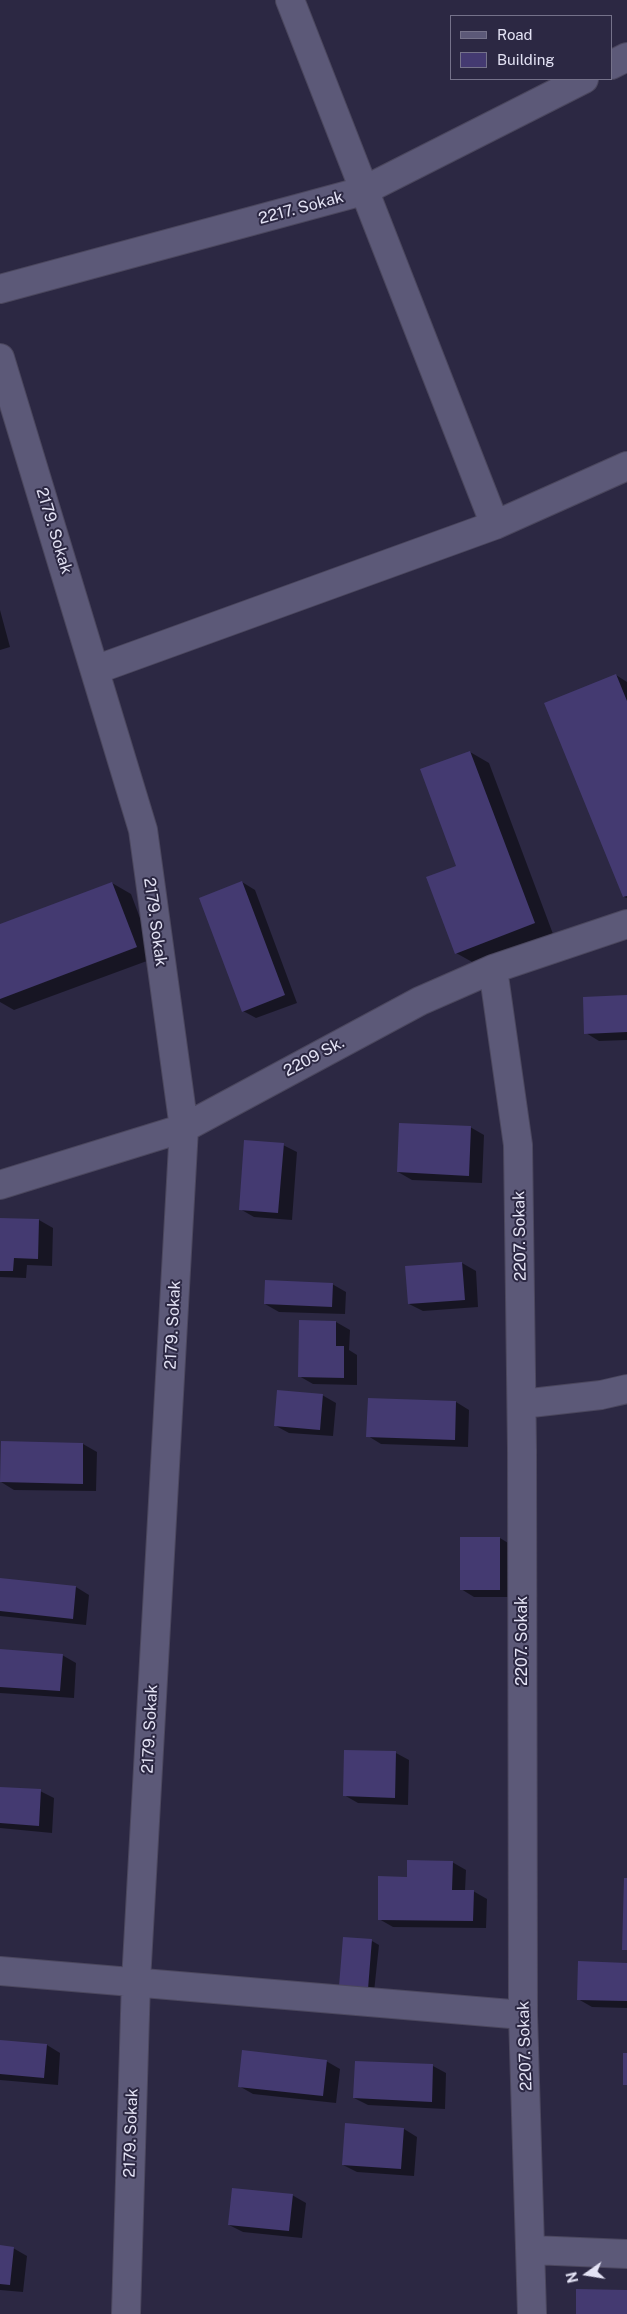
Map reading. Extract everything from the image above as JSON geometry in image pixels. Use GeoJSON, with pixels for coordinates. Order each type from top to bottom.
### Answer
{"type":"FeatureCollection","features":[{"type":"Feature","properties":{"kind":"street"},"geometry":{"type":"LineString","coordinates":[[290,0],[363,191],[496,525]]}},
{"type":"Feature","properties":{"kind":"street"},"geometry":{"type":"LineString","coordinates":[[612,64],[627,57]]}},
{"type":"Feature","properties":{"kind":"street","name":"2217. Sokak"},"geometry":{"type":"LineString","coordinates":[[0,289],[363,191],[582,80]]}},
{"type":"Feature","properties":{"kind":"street","name":"2179. Sokak"},"geometry":{"type":"LineString","coordinates":[[0,358],[142,830],[184,1128],[136,1981],[126,2314]]}},
{"type":"Feature","properties":{"kind":"street"},"geometry":{"type":"LineString","coordinates":[[95,670],[496,525],[627,466]]}},
{"type":"Feature","properties":{"kind":"street","name":"2209 Sk."},"geometry":{"type":"LineString","coordinates":[[0,1184],[184,1128],[420,1001],[493,969],[627,924]]}},
{"type":"Feature","properties":{"kind":"street","name":"2207. Sokak"},"geometry":{"type":"LineString","coordinates":[[493,969],[518,1145],[522,1404],[523,2014],[532,2250],[532,2314]]}},
{"type":"Feature","properties":{"kind":"street"},"geometry":{"type":"LineString","coordinates":[[522,1404],[601,1395],[627,1389]]}},
{"type":"Feature","properties":{"kind":"street"},"geometry":{"type":"LineString","coordinates":[[0,1971],[523,2014]]}},
{"type":"Feature","properties":{"kind":"street"},"geometry":{"type":"LineString","coordinates":[[532,2250],[627,2254]]}},
{"type":"Feature","properties":{"kind":"building"},"geometry":{"type":"Polygon","coordinates":[[[616,674],[627,701],[627,896],[623,897],[544,703],[616,674]]]}},
{"type":"Feature","properties":{"kind":"building"},"geometry":{"type":"Polygon","coordinates":[[[470,751],[535,923],[455,954],[426,877],[456,866],[420,769],[470,751]]]}},
{"type":"Feature","properties":{"kind":"building"},"geometry":{"type":"Polygon","coordinates":[[[242,881],[285,995],[242,1012],[199,898],[242,881]]]}},
{"type":"Feature","properties":{"kind":"building"},"geometry":{"type":"Polygon","coordinates":[[[112,882],[137,947],[0,999],[0,924],[112,882]]]}},
{"type":"Feature","properties":{"kind":"building"},"geometry":{"type":"Polygon","coordinates":[[[627,995],[627,1032],[584,1034],[583,997],[627,995]]]}},
{"type":"Feature","properties":{"kind":"building"},"geometry":{"type":"Polygon","coordinates":[[[399,1123],[471,1126],[469,1176],[397,1172],[399,1123]]]}},
{"type":"Feature","properties":{"kind":"building"},"geometry":{"type":"Polygon","coordinates":[[[244,1140],[284,1143],[278,1213],[239,1210],[244,1140]]]}},
{"type":"Feature","properties":{"kind":"building"},"geometry":{"type":"Polygon","coordinates":[[[0,1218],[39,1219],[38,1259],[14,1258],[13,1271],[0,1271],[0,1218]]]}},
{"type":"Feature","properties":{"kind":"building"},"geometry":{"type":"Polygon","coordinates":[[[462,1262],[465,1300],[408,1304],[405,1266],[462,1262]]]}},
{"type":"Feature","properties":{"kind":"building"},"geometry":{"type":"Polygon","coordinates":[[[265,1280],[333,1283],[332,1307],[264,1304],[265,1280]]]}},
{"type":"Feature","properties":{"kind":"building"},"geometry":{"type":"Polygon","coordinates":[[[299,1320],[336,1321],[336,1346],[344,1346],[344,1378],[298,1377],[299,1320]]]}},
{"type":"Feature","properties":{"kind":"building"},"geometry":{"type":"Polygon","coordinates":[[[277,1390],[323,1394],[320,1430],[274,1426],[277,1390]]]}},
{"type":"Feature","properties":{"kind":"building"},"geometry":{"type":"Polygon","coordinates":[[[368,1398],[456,1401],[455,1440],[366,1437],[368,1398]]]}},
{"type":"Feature","properties":{"kind":"building"},"geometry":{"type":"Polygon","coordinates":[[[1,1441],[83,1443],[83,1484],[0,1482],[1,1441]]]}},
{"type":"Feature","properties":{"kind":"building"},"geometry":{"type":"Polygon","coordinates":[[[460,1537],[500,1537],[500,1590],[460,1590],[460,1537]]]}},
{"type":"Feature","properties":{"kind":"building"},"geometry":{"type":"Polygon","coordinates":[[[0,1578],[76,1586],[73,1619],[0,1611],[0,1578]]]}},
{"type":"Feature","properties":{"kind":"building"},"geometry":{"type":"Polygon","coordinates":[[[0,1649],[63,1654],[60,1691],[0,1687],[0,1649]]]}},
{"type":"Feature","properties":{"kind":"building"},"geometry":{"type":"Polygon","coordinates":[[[344,1750],[396,1751],[395,1798],[343,1796],[344,1750]]]}},
{"type":"Feature","properties":{"kind":"building"},"geometry":{"type":"Polygon","coordinates":[[[0,1787],[41,1789],[39,1826],[0,1823],[0,1787]]]}},
{"type":"Feature","properties":{"kind":"building"},"geometry":{"type":"Polygon","coordinates":[[[407,1860],[453,1861],[452,1890],[474,1890],[473,1921],[378,1920],[378,1876],[407,1877],[407,1860]]]}},
{"type":"Feature","properties":{"kind":"building"},"geometry":{"type":"Polygon","coordinates":[[[624,1878],[627,1878],[627,1950],[622,1950],[624,1878]]]}},
{"type":"Feature","properties":{"kind":"building"},"geometry":{"type":"Polygon","coordinates":[[[343,1937],[372,1939],[368,1989],[339,1986],[343,1937]]]}},
{"type":"Feature","properties":{"kind":"building"},"geometry":{"type":"Polygon","coordinates":[[[578,1961],[627,1963],[627,2001],[577,2000],[578,1961]]]}},
{"type":"Feature","properties":{"kind":"building"},"geometry":{"type":"Polygon","coordinates":[[[0,2040],[47,2044],[44,2078],[0,2074],[0,2040]]]}},
{"type":"Feature","properties":{"kind":"building"},"geometry":{"type":"Polygon","coordinates":[[[242,2050],[327,2060],[323,2096],[238,2087],[242,2050]]]}},
{"type":"Feature","properties":{"kind":"building"},"geometry":{"type":"Polygon","coordinates":[[[623,2053],[627,2053],[627,2085],[623,2085],[623,2053]]]}},
{"type":"Feature","properties":{"kind":"building"},"geometry":{"type":"Polygon","coordinates":[[[355,2061],[433,2064],[432,2102],[353,2098],[355,2061]]]}},
{"type":"Feature","properties":{"kind":"building"},"geometry":{"type":"Polygon","coordinates":[[[345,2123],[404,2128],[401,2169],[342,2165],[345,2123]]]}},
{"type":"Feature","properties":{"kind":"building"},"geometry":{"type":"Polygon","coordinates":[[[232,2188],[293,2194],[289,2231],[228,2225],[232,2188]]]}},
{"type":"Feature","properties":{"kind":"building"},"geometry":{"type":"Polygon","coordinates":[[[0,2245],[14,2247],[10,2285],[0,2284],[0,2245]]]}},
{"type":"Feature","properties":{"kind":"building"},"geometry":{"type":"Polygon","coordinates":[[[576,2289],[627,2290],[627,2314],[576,2314],[576,2289]]]}}]}
